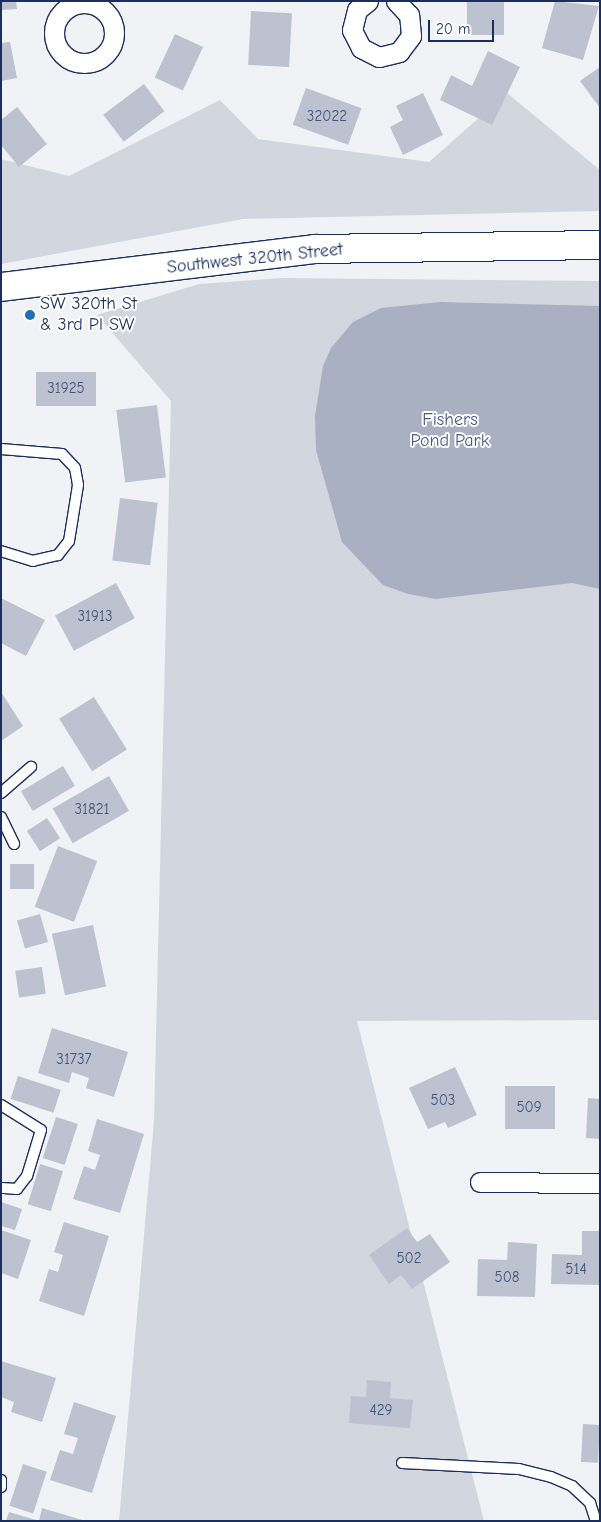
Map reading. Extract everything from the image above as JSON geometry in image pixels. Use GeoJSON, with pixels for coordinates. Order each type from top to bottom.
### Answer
{"type":"FeatureCollection","features":[{"type":"Feature","properties":{"kind":"main road","name":"Southwest 320th Street"},"geometry":{"type":"LineString","coordinates":[[1,288],[315,248],[600,245]]}},
{"type":"Feature","properties":{"kind":"street"},"geometry":{"type":"LineString","coordinates":[[368,1],[358,10],[352,30],[360,48],[379,57],[399,52],[411,36],[409,15],[396,1]]}},
{"type":"Feature","properties":{"kind":"street"},"geometry":{"type":"LineString","coordinates":[[480,1182],[600,1183]]}},
{"type":"Feature","properties":{"kind":"lane"},"geometry":{"type":"LineString","coordinates":[[1,449],[62,454],[75,468],[78,485],[69,542],[58,555],[33,562],[1,551]]}},
{"type":"Feature","properties":{"kind":"lane"},"geometry":{"type":"LineString","coordinates":[[1,793],[31,767]]}},
{"type":"Feature","properties":{"kind":"lane"},"geometry":{"type":"LineString","coordinates":[[1,818],[14,844]]}},
{"type":"Feature","properties":{"kind":"lane"},"geometry":{"type":"LineString","coordinates":[[1,1105],[41,1130],[27,1176],[17,1189],[1,1188]]}},
{"type":"Feature","properties":{"kind":"lane"},"geometry":{"type":"LineString","coordinates":[[402,1463],[519,1469],[551,1477],[572,1486],[590,1503],[596,1521]]}},
{"type":"Feature","properties":{"kind":"lane"},"geometry":{"type":"LineString","coordinates":[[1,1480],[1,1487]]}},
{"type":"Feature","properties":{"kind":"green space"},"geometry":{"type":"Polygon","coordinates":[[[507,93],[600,170],[600,211],[243,219],[1,264],[1,159],[69,176],[220,100],[258,139],[429,162],[507,93]]]}},
{"type":"Feature","properties":{"kind":"green space","name":"Fishers Pond Park"},"geometry":{"type":"Polygon","coordinates":[[[282,278],[600,281],[600,1020],[357,1021],[484,1521],[119,1521],[154,1121],[171,401],[97,315],[199,284],[282,278]]]}},
{"type":"Feature","properties":{"kind":"water"},"geometry":{"type":"Polygon","coordinates":[[[440,302],[600,306],[600,589],[572,583],[436,599],[408,594],[383,585],[342,542],[316,450],[315,416],[323,366],[331,348],[353,322],[381,308],[440,302]]]}},
{"type":"Feature","properties":{"kind":"building"},"geometry":{"type":"Polygon","coordinates":[[[1,1],[16,1],[17,9],[1,10],[1,1]]]}},
{"type":"Feature","properties":{"kind":"building"},"geometry":{"type":"Polygon","coordinates":[[[467,1],[504,1],[504,35],[467,35],[467,1]]]}},
{"type":"Feature","properties":{"kind":"building"},"geometry":{"type":"Polygon","coordinates":[[[555,1],[599,6],[583,60],[542,48],[555,1]]]}},
{"type":"Feature","properties":{"kind":"building"},"geometry":{"type":"Polygon","coordinates":[[[251,11],[292,13],[289,67],[248,65],[251,11]]]}},
{"type":"Feature","properties":{"kind":"building"},"geometry":{"type":"Polygon","coordinates":[[[175,34],[203,47],[183,91],[155,78],[175,34]]]}},
{"type":"Feature","properties":{"kind":"building"},"geometry":{"type":"Polygon","coordinates":[[[10,42],[17,78],[1,81],[1,43],[10,42]]]}},
{"type":"Feature","properties":{"kind":"building"},"geometry":{"type":"Polygon","coordinates":[[[488,51],[520,67],[492,125],[440,100],[451,75],[472,86],[488,51]]]}},
{"type":"Feature","properties":{"kind":"building"},"geometry":{"type":"Polygon","coordinates":[[[600,67],[600,108],[580,81],[600,67]]]}},
{"type":"Feature","properties":{"kind":"building"},"geometry":{"type":"Polygon","coordinates":[[[144,84],[164,111],[124,142],[103,115],[144,84]]]}},
{"type":"Feature","properties":{"kind":"building"},"geometry":{"type":"Polygon","coordinates":[[[306,88],[361,108],[348,145],[293,125],[306,88]]]}},
{"type":"Feature","properties":{"kind":"building"},"geometry":{"type":"Polygon","coordinates":[[[423,93],[443,135],[403,155],[390,127],[403,120],[396,106],[423,93]]]}},
{"type":"Feature","properties":{"kind":"building"},"geometry":{"type":"Polygon","coordinates":[[[17,107],[47,144],[19,167],[1,145],[1,120],[17,107]]]}},
{"type":"Feature","properties":{"kind":"building"},"geometry":{"type":"Polygon","coordinates":[[[36,372],[96,372],[96,406],[36,406],[36,372]]]}},
{"type":"Feature","properties":{"kind":"building"},"geometry":{"type":"Polygon","coordinates":[[[157,405],[166,477],[125,482],[116,410],[157,405]]]}},
{"type":"Feature","properties":{"kind":"building"},"geometry":{"type":"Polygon","coordinates":[[[120,498],[158,503],[150,565],[112,561],[120,498]]]}},
{"type":"Feature","properties":{"kind":"building"},"geometry":{"type":"Polygon","coordinates":[[[116,583],[135,618],[74,651],[55,615],[116,583]]]}},
{"type":"Feature","properties":{"kind":"building"},"geometry":{"type":"Polygon","coordinates":[[[1,598],[45,620],[26,656],[1,643],[1,598]]]}},
{"type":"Feature","properties":{"kind":"building"},"geometry":{"type":"Polygon","coordinates":[[[1,692],[23,726],[1,741],[1,692]]]}},
{"type":"Feature","properties":{"kind":"building"},"geometry":{"type":"Polygon","coordinates":[[[94,697],[127,750],[92,771],[59,719],[94,697]]]}},
{"type":"Feature","properties":{"kind":"building"},"geometry":{"type":"Polygon","coordinates":[[[63,766],[75,786],[33,811],[21,791],[63,766]]]}},
{"type":"Feature","properties":{"kind":"building"},"geometry":{"type":"Polygon","coordinates":[[[109,776],[129,811],[73,843],[53,808],[109,776]]]}},
{"type":"Feature","properties":{"kind":"building"},"geometry":{"type":"Polygon","coordinates":[[[47,818],[60,838],[40,851],[27,831],[47,818]]]}},
{"type":"Feature","properties":{"kind":"building"},"geometry":{"type":"Polygon","coordinates":[[[58,846],[97,861],[74,922],[35,907],[58,846]]]}},
{"type":"Feature","properties":{"kind":"building"},"geometry":{"type":"Polygon","coordinates":[[[10,864],[34,864],[34,889],[10,889],[10,864]]]}},
{"type":"Feature","properties":{"kind":"building"},"geometry":{"type":"Polygon","coordinates":[[[40,914],[48,942],[25,948],[17,921],[40,914]]]}},
{"type":"Feature","properties":{"kind":"building"},"geometry":{"type":"Polygon","coordinates":[[[93,925],[106,987],[65,995],[52,934],[93,925]]]}},
{"type":"Feature","properties":{"kind":"building"},"geometry":{"type":"Polygon","coordinates":[[[42,967],[46,994],[19,997],[15,971],[42,967]]]}},
{"type":"Feature","properties":{"kind":"building"},"geometry":{"type":"Polygon","coordinates":[[[52,1028],[128,1052],[114,1097],[86,1088],[89,1078],[72,1072],[69,1083],[38,1073],[52,1028]]]}},
{"type":"Feature","properties":{"kind":"building"},"geometry":{"type":"Polygon","coordinates":[[[455,1067],[477,1115],[448,1128],[445,1122],[428,1129],[409,1088],[455,1067]]]}},
{"type":"Feature","properties":{"kind":"building"},"geometry":{"type":"Polygon","coordinates":[[[18,1076],[61,1090],[53,1113],[11,1099],[18,1076]]]}},
{"type":"Feature","properties":{"kind":"building"},"geometry":{"type":"Polygon","coordinates":[[[505,1086],[555,1086],[555,1129],[505,1129],[505,1086]]]}},
{"type":"Feature","properties":{"kind":"building"},"geometry":{"type":"Polygon","coordinates":[[[588,1098],[600,1099],[600,1139],[586,1138],[588,1098]]]}},
{"type":"Feature","properties":{"kind":"building"},"geometry":{"type":"Polygon","coordinates":[[[56,1117],[78,1124],[65,1165],[43,1158],[56,1117]]]}},
{"type":"Feature","properties":{"kind":"building"},"geometry":{"type":"Polygon","coordinates":[[[97,1119],[144,1134],[120,1213],[73,1199],[84,1166],[95,1170],[100,1155],[88,1151],[97,1119]]]}},
{"type":"Feature","properties":{"kind":"building"},"geometry":{"type":"Polygon","coordinates":[[[40,1164],[63,1171],[51,1211],[28,1204],[40,1164]]]}},
{"type":"Feature","properties":{"kind":"building"},"geometry":{"type":"Polygon","coordinates":[[[1,1202],[22,1209],[15,1230],[1,1226],[1,1202]]]}},
{"type":"Feature","properties":{"kind":"building"},"geometry":{"type":"Polygon","coordinates":[[[64,1222],[109,1236],[84,1316],[39,1301],[49,1269],[58,1272],[63,1255],[54,1252],[64,1222]]]}},
{"type":"Feature","properties":{"kind":"building"},"geometry":{"type":"Polygon","coordinates":[[[407,1228],[417,1242],[430,1234],[450,1262],[412,1289],[401,1275],[389,1284],[369,1255],[407,1228]]]}},
{"type":"Feature","properties":{"kind":"building"},"geometry":{"type":"Polygon","coordinates":[[[1,1230],[31,1240],[18,1279],[1,1273],[1,1230]]]}},
{"type":"Feature","properties":{"kind":"building"},"geometry":{"type":"Polygon","coordinates":[[[582,1231],[600,1231],[600,1285],[551,1284],[552,1254],[582,1255],[582,1231]]]}},
{"type":"Feature","properties":{"kind":"building"},"geometry":{"type":"Polygon","coordinates":[[[508,1242],[537,1244],[535,1297],[477,1296],[478,1259],[507,1260],[508,1242]]]}},
{"type":"Feature","properties":{"kind":"building"},"geometry":{"type":"Polygon","coordinates":[[[1,1361],[56,1378],[42,1422],[11,1412],[14,1402],[1,1397],[1,1361]]]}},
{"type":"Feature","properties":{"kind":"building"},"geometry":{"type":"Polygon","coordinates":[[[367,1380],[391,1382],[390,1398],[413,1400],[410,1428],[349,1423],[351,1396],[366,1397],[367,1380]]]}},
{"type":"Feature","properties":{"kind":"building"},"geometry":{"type":"Polygon","coordinates":[[[74,1402],[116,1416],[92,1493],[50,1480],[60,1450],[73,1454],[78,1438],[64,1434],[74,1402]]]}},
{"type":"Feature","properties":{"kind":"building"},"geometry":{"type":"Polygon","coordinates":[[[583,1424],[600,1425],[598,1463],[581,1462],[583,1424]]]}},
{"type":"Feature","properties":{"kind":"building"},"geometry":{"type":"Polygon","coordinates":[[[23,1464],[47,1472],[33,1514],[9,1506],[23,1464]]]}},
{"type":"Feature","properties":{"kind":"building"},"geometry":{"type":"Polygon","coordinates":[[[42,1508],[82,1520],[82,1521],[39,1521],[42,1508]]]}},
{"type":"Feature","properties":{"kind":"building"},"geometry":{"type":"Polygon","coordinates":[[[9,1512],[36,1520],[36,1521],[6,1521],[9,1512]]]}},
{"type":"Feature","properties":{"kind":"place","name":"SW 320th St & 3rd Pl SW"},"geometry":{"type":"Point","coordinates":[30,315]}}]}
